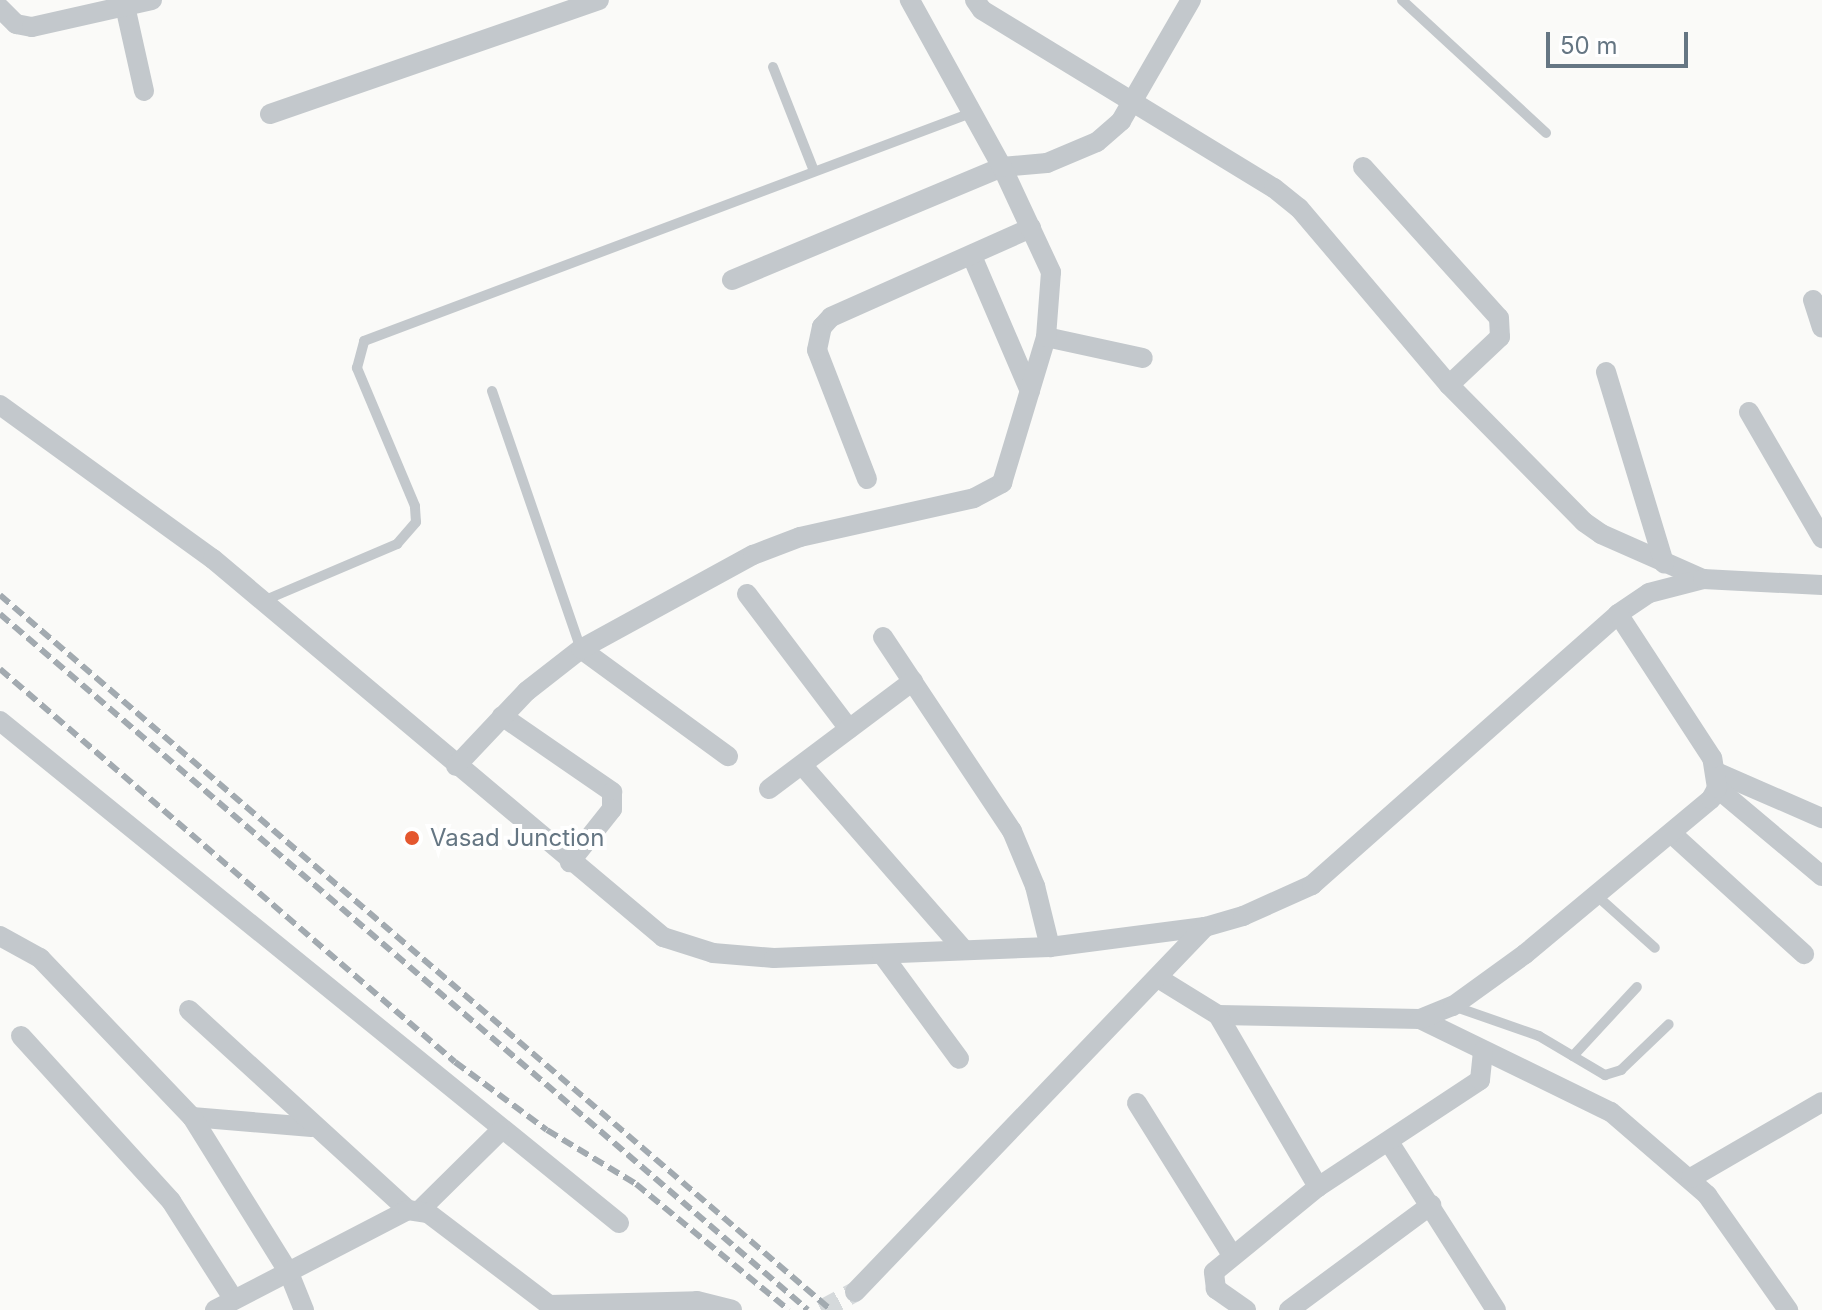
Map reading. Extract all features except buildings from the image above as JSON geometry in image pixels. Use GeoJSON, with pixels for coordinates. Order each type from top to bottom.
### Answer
{"type":"FeatureCollection","features":[{"type":"Feature","properties":{"kind":"street"},"geometry":{"type":"LineString","coordinates":[[0,8],[16,24],[32,27],[152,0]]}},
{"type":"Feature","properties":{"kind":"street"},"geometry":{"type":"LineString","coordinates":[[270,114],[599,0]]}},
{"type":"Feature","properties":{"kind":"street"},"geometry":{"type":"LineString","coordinates":[[456,766],[502,716],[581,649],[776,544],[991,491],[1010,468],[1046,337],[1051,272],[1002,167],[910,0]]}},
{"type":"Feature","properties":{"kind":"street"},"geometry":{"type":"LineString","coordinates":[[732,280],[1002,167],[1047,163],[1097,142],[1121,121],[1191,0]]}},
{"type":"Feature","properties":{"kind":"street"},"geometry":{"type":"LineString","coordinates":[[975,3],[1299,208],[1449,385],[1584,522],[1664,563],[1703,579]]}},
{"type":"Feature","properties":{"kind":"street"},"geometry":{"type":"LineString","coordinates":[[125,6],[144,91]]}},
{"type":"Feature","properties":{"kind":"street"},"geometry":{"type":"LineString","coordinates":[[1363,167],[1499,318],[1500,337],[1449,385]]}},
{"type":"Feature","properties":{"kind":"street"},"geometry":{"type":"LineString","coordinates":[[867,479],[817,350],[822,327],[831,317],[1031,228]]}},
{"type":"Feature","properties":{"kind":"street"},"geometry":{"type":"LineString","coordinates":[[972,256],[1030,391]]}},
{"type":"Feature","properties":{"kind":"street"},"geometry":{"type":"LineString","coordinates":[[1813,300],[1822,328]]}},
{"type":"Feature","properties":{"kind":"street"},"geometry":{"type":"LineString","coordinates":[[1046,337],[1143,358]]}},
{"type":"Feature","properties":{"kind":"street"},"geometry":{"type":"LineString","coordinates":[[1606,372],[1664,563]]}},
{"type":"Feature","properties":{"kind":"street"},"geometry":{"type":"LineString","coordinates":[[0,405],[213,559],[663,937],[686,947],[774,958],[1050,947],[1205,927],[1312,885],[1618,614],[1672,583],[1703,579],[1822,585]]}},
{"type":"Feature","properties":{"kind":"street"},"geometry":{"type":"LineString","coordinates":[[1749,412],[1822,538]]}},
{"type":"Feature","properties":{"kind":"street"},"geometry":{"type":"LineString","coordinates":[[747,594],[849,729]]}},
{"type":"Feature","properties":{"kind":"street"},"geometry":{"type":"LineString","coordinates":[[1618,614],[1717,780],[1822,876]]}},
{"type":"Feature","properties":{"kind":"street"},"geometry":{"type":"LineString","coordinates":[[883,637],[1012,831],[1035,886],[1050,947]]}},
{"type":"Feature","properties":{"kind":"street"},"geometry":{"type":"LineString","coordinates":[[581,649],[728,756]]}},
{"type":"Feature","properties":{"kind":"street"},"geometry":{"type":"LineString","coordinates":[[769,789],[913,681]]}},
{"type":"Feature","properties":{"kind":"street"},"geometry":{"type":"LineString","coordinates":[[502,716],[612,792],[612,809],[570,862]]}},
{"type":"Feature","properties":{"kind":"street"},"geometry":{"type":"LineString","coordinates":[[0,721],[500,1131],[619,1223]]}},
{"type":"Feature","properties":{"kind":"street"},"geometry":{"type":"LineString","coordinates":[[802,765],[964,950]]}},
{"type":"Feature","properties":{"kind":"street"},"geometry":{"type":"LineString","coordinates":[[1717,780],[1822,818]]}},
{"type":"Feature","properties":{"kind":"street"},"geometry":{"type":"LineString","coordinates":[[1218,1015],[1420,1019],[1453,1006],[1671,833],[1717,780]]}},
{"type":"Feature","properties":{"kind":"street"},"geometry":{"type":"LineString","coordinates":[[1671,833],[1804,954]]}},
{"type":"Feature","properties":{"kind":"street"},"geometry":{"type":"LineString","coordinates":[[855,1292],[1205,927]]}},
{"type":"Feature","properties":{"kind":"street"},"geometry":{"type":"LineString","coordinates":[[0,936],[40,958],[192,1117],[289,1273],[304,1310]]}},
{"type":"Feature","properties":{"kind":"street"},"geometry":{"type":"LineString","coordinates":[[882,954],[959,1059]]}},
{"type":"Feature","properties":{"kind":"street"},"geometry":{"type":"LineString","coordinates":[[1158,978],[1218,1015],[1318,1187]]}},
{"type":"Feature","properties":{"kind":"street"},"geometry":{"type":"LineString","coordinates":[[189,1010],[312,1127],[414,1210],[549,1305],[697,1301],[732,1310]]}},
{"type":"Feature","properties":{"kind":"street"},"geometry":{"type":"LineString","coordinates":[[1420,1019],[1611,1112],[1691,1178],[1763,1268],[1788,1310]]}},
{"type":"Feature","properties":{"kind":"street"},"geometry":{"type":"LineString","coordinates":[[21,1036],[171,1201],[234,1300]]}},
{"type":"Feature","properties":{"kind":"street"},"geometry":{"type":"LineString","coordinates":[[1246,1310],[1212,1281],[1232,1255],[1318,1187],[1480,1080],[1483,1051]]}},
{"type":"Feature","properties":{"kind":"street"},"geometry":{"type":"LineString","coordinates":[[1691,1178],[1822,1102]]}},
{"type":"Feature","properties":{"kind":"street"},"geometry":{"type":"LineString","coordinates":[[1137,1103],[1232,1255]]}},
{"type":"Feature","properties":{"kind":"street"},"geometry":{"type":"LineString","coordinates":[[192,1117],[312,1127]]}},
{"type":"Feature","properties":{"kind":"street"},"geometry":{"type":"LineString","coordinates":[[215,1310],[414,1210],[500,1131]]}},
{"type":"Feature","properties":{"kind":"street"},"geometry":{"type":"LineString","coordinates":[[1389,1142],[1496,1310]]}},
{"type":"Feature","properties":{"kind":"street"},"geometry":{"type":"LineString","coordinates":[[1289,1310],[1431,1205]]}},
{"type":"Feature","properties":{"kind":"lane"},"geometry":{"type":"LineString","coordinates":[[1402,0],[1546,133]]}},
{"type":"Feature","properties":{"kind":"lane"},"geometry":{"type":"LineString","coordinates":[[773,67],[814,171]]}},
{"type":"Feature","properties":{"kind":"lane"},"geometry":{"type":"LineString","coordinates":[[263,601],[397,544],[416,522],[415,506],[357,368],[364,341],[971,113]]}},
{"type":"Feature","properties":{"kind":"lane"},"geometry":{"type":"LineString","coordinates":[[492,391],[581,649]]}},
{"type":"Feature","properties":{"kind":"lane"},"geometry":{"type":"LineString","coordinates":[[1596,895],[1655,948]]}},
{"type":"Feature","properties":{"kind":"lane"},"geometry":{"type":"LineString","coordinates":[[1573,1056],[1637,987]]}},
{"type":"Feature","properties":{"kind":"lane"},"geometry":{"type":"LineString","coordinates":[[1453,1006],[1539,1036],[1595,1072],[1614,1074],[1669,1024]]}},
{"type":"Feature","properties":{"kind":"tunnel"},"geometry":{"type":"LineString","coordinates":[[821,1310],[855,1292]]}},
{"type":"Feature","properties":{"kind":"railway"},"geometry":{"type":"LineString","coordinates":[[0,595],[831,1310]]}},
{"type":"Feature","properties":{"kind":"railway"},"geometry":{"type":"LineString","coordinates":[[0,614],[808,1310]]}},
{"type":"Feature","properties":{"kind":"railway"},"geometry":{"type":"LineString","coordinates":[[0,669],[455,1062],[547,1130],[636,1184],[789,1310]]}},
{"type":"Feature","properties":{"kind":"place","name":"Vasad Junction"},"geometry":{"type":"Point","coordinates":[412,838]}}]}
